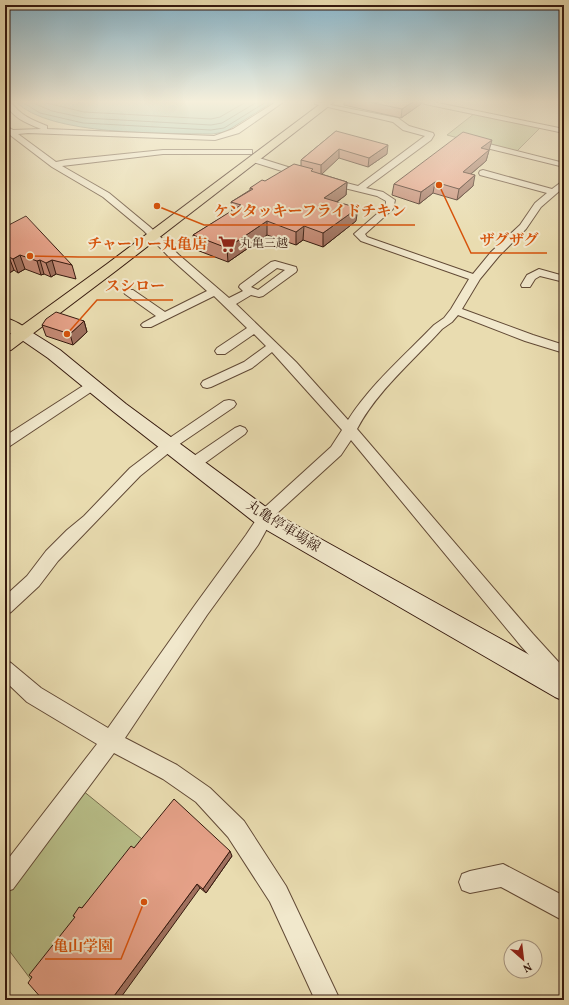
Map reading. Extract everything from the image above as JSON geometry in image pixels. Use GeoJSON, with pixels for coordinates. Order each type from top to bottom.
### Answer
{"type":"FeatureCollection","features":[{"type":"Feature","properties":{"kind":"highway"},"geometry":{"type":"LineString","coordinates":[[5,346],[11,329],[151,232],[261,149]]}},
{"type":"Feature","properties":{"kind":"main road","name":"丸亀停車場線"},"geometry":{"type":"LineString","coordinates":[[11,329],[54,354],[169,446],[266,519],[564,688]]}},
{"type":"Feature","properties":{"kind":"street"},"geometry":{"type":"LineString","coordinates":[[32,149],[55,165],[106,195],[151,232],[175,257],[229,303],[292,365],[350,430],[527,640],[564,681]]}},
{"type":"Feature","properties":{"kind":"street"},"geometry":{"type":"LineString","coordinates":[[359,189],[413,149]]}},
{"type":"Feature","properties":{"kind":"street"},"geometry":{"type":"LineString","coordinates":[[500,149],[564,165]]}},
{"type":"Feature","properties":{"kind":"street"},"geometry":{"type":"LineString","coordinates":[[55,165],[73,161],[163,152],[251,156],[317,179],[387,197],[391,200],[390,207],[362,230],[359,234],[364,239],[475,278]]}},
{"type":"Feature","properties":{"kind":"street"},"geometry":{"type":"LineString","coordinates":[[483,173],[561,186]]}},
{"type":"Feature","properties":{"kind":"street"},"geometry":{"type":"LineString","coordinates":[[5,881],[111,741],[266,519],[269,512],[336,451],[344,441],[358,415],[372,398],[456,310],[475,278],[523,227],[538,205],[561,186]]}},
{"type":"Feature","properties":{"kind":"street"},"geometry":{"type":"LineString","coordinates":[[526,285],[531,277],[539,272],[564,279]]}},
{"type":"Feature","properties":{"kind":"street"},"geometry":{"type":"LineString","coordinates":[[229,303],[250,290]]}},
{"type":"Feature","properties":{"kind":"street"},"geometry":{"type":"LineString","coordinates":[[147,325],[215,291]]}},
{"type":"Feature","properties":{"kind":"street"},"geometry":{"type":"LineString","coordinates":[[129,292],[164,316]]}},
{"type":"Feature","properties":{"kind":"street"},"geometry":{"type":"LineString","coordinates":[[456,310],[529,338],[564,349]]}},
{"type":"Feature","properties":{"kind":"street"},"geometry":{"type":"LineString","coordinates":[[220,351],[230,346],[244,334],[255,328]]}},
{"type":"Feature","properties":{"kind":"street"},"geometry":{"type":"LineString","coordinates":[[207,384],[248,365],[273,346]]}},
{"type":"Feature","properties":{"kind":"street"},"geometry":{"type":"LineString","coordinates":[[5,443],[94,386]]}},
{"type":"Feature","properties":{"kind":"street"},"geometry":{"type":"LineString","coordinates":[[5,607],[33,581],[52,556],[135,472],[229,404]]}},
{"type":"Feature","properties":{"kind":"street"},"geometry":{"type":"LineString","coordinates":[[193,464],[240,431]]}},
{"type":"Feature","properties":{"kind":"street"},"geometry":{"type":"LineString","coordinates":[[5,669],[34,695],[111,741],[170,772],[203,794],[236,829],[278,894],[328,1000]]}},
{"type":"Feature","properties":{"kind":"street"},"geometry":{"type":"LineString","coordinates":[[470,882],[503,875],[563,903]]}},
{"type":"Feature","properties":{"kind":"shaded area"},"geometry":{"type":"Polygon","coordinates":[[[500,149],[519,149],[515,153],[500,149]]]}},
{"type":"Feature","properties":{"kind":"shaded area"},"geometry":{"type":"Polygon","coordinates":[[[82,790],[142,839],[32,981],[5,945],[5,890],[82,790]]]}},
{"type":"Feature","properties":{"kind":"building"},"geometry":{"type":"Polygon","coordinates":[[[314,149],[382,149],[369,158],[339,149],[321,165],[301,160],[314,149]]]}},
{"type":"Feature","properties":{"kind":"building"},"geometry":{"type":"Polygon","coordinates":[[[441,149],[489,150],[463,172],[475,175],[459,189],[435,182],[421,192],[394,184],[441,149]]]}},
{"type":"Feature","properties":{"kind":"building"},"geometry":{"type":"Polygon","coordinates":[[[294,164],[313,169],[311,171],[347,182],[324,198],[358,208],[323,233],[304,226],[296,232],[267,221],[227,248],[193,235],[241,205],[231,202],[253,189],[250,188],[262,180],[265,181],[294,164]]]}},
{"type":"Feature","properties":{"kind":"building"},"geometry":{"type":"Polygon","coordinates":[[[26,216],[72,265],[52,260],[46,263],[20,255],[13,259],[9,257],[5,259],[5,227],[26,216]]]}},
{"type":"Feature","properties":{"kind":"building"},"geometry":{"type":"Polygon","coordinates":[[[56,312],[84,321],[70,334],[42,325],[46,319],[56,312]]]}},
{"type":"Feature","properties":{"kind":"building"},"geometry":{"type":"Polygon","coordinates":[[[174,799],[230,851],[203,889],[197,884],[111,1000],[43,1000],[28,983],[32,977],[29,975],[75,917],[73,916],[79,907],[82,908],[131,846],[134,848],[174,799]]]}},
{"type":"Feature","properties":{"kind":"place","name":"ザグザグ"},"geometry":{"type":"Point","coordinates":[439,185]}},
{"type":"Feature","properties":{"kind":"place","name":"ケンタッキーフライドチキン"},"geometry":{"type":"Point","coordinates":[157,206]}},
{"type":"Feature","properties":{"kind":"place","name":"丸亀三越"},"geometry":{"type":"Point","coordinates":[227,244]}},
{"type":"Feature","properties":{"kind":"place","name":"チャーリー丸亀店"},"geometry":{"type":"Point","coordinates":[30,256]}},
{"type":"Feature","properties":{"kind":"place","name":"スシロー"},"geometry":{"type":"Point","coordinates":[67,334]}},
{"type":"Feature","properties":{"kind":"place","name":"亀山学園"},"geometry":{"type":"Point","coordinates":[144,902]}}]}
